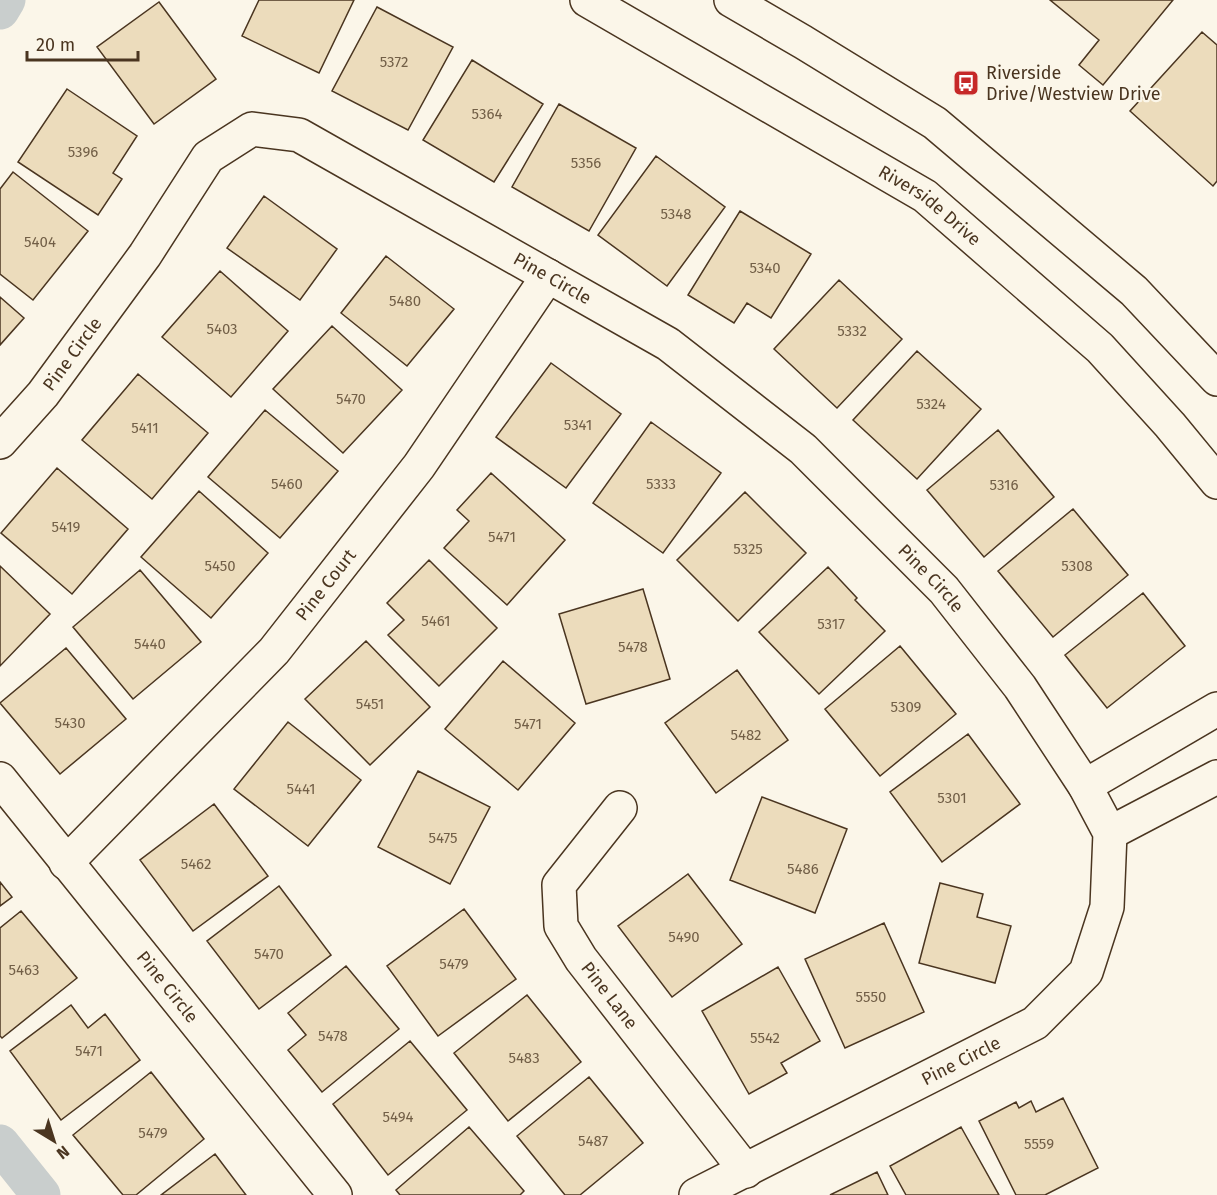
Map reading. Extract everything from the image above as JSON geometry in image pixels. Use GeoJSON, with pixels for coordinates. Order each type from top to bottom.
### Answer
{"type":"FeatureCollection","features":[{"type":"Feature","properties":{"kind":"street","name":"Riverside Drive"},"geometry":{"type":"LineString","coordinates":[[587,0],[925,196],[1100,348],[1170,424],[1217,482]]}},
{"type":"Feature","properties":{"kind":"street"},"geometry":{"type":"LineString","coordinates":[[731,0],[935,123],[1134,291],[1217,379]]}},
{"type":"Feature","properties":{"kind":"street","name":"Pine Circle"},"geometry":{"type":"LineString","coordinates":[[0,442],[57,376],[145,255],[208,157],[252,129],[299,135],[668,344],[803,449],[944,590],[1020,687],[1085,786],[1110,833],[1107,907],[1086,972],[1035,1023],[696,1195]]}},
{"type":"Feature","properties":{"kind":"street","name":"Pine Court"},"geometry":{"type":"LineString","coordinates":[[66,863],[274,651],[419,466],[548,276]]}},
{"type":"Feature","properties":{"kind":"street"},"geometry":{"type":"LineString","coordinates":[[1085,786],[1217,709]]}},
{"type":"Feature","properties":{"kind":"street"},"geometry":{"type":"LineString","coordinates":[[1110,833],[1217,777]]}},
{"type":"Feature","properties":{"kind":"street","name":"Pine Circle"},"geometry":{"type":"LineString","coordinates":[[0,779],[335,1195]]}},
{"type":"Feature","properties":{"kind":"street","name":"Pine Lane"},"geometry":{"type":"LineString","coordinates":[[620,808],[559,885],[561,926],[580,959],[746,1171]]}},
{"type":"Feature","properties":{"kind":"building"},"geometry":{"type":"Polygon","coordinates":[[[259,0],[354,0],[319,73],[242,36],[259,0]]]}},
{"type":"Feature","properties":{"kind":"building"},"geometry":{"type":"Polygon","coordinates":[[[1050,0],[1173,0],[1103,85],[1079,65],[1099,40],[1050,0]]]}},
{"type":"Feature","properties":{"kind":"building"},"geometry":{"type":"Polygon","coordinates":[[[159,2],[216,79],[154,124],[97,47],[159,2]]]}},
{"type":"Feature","properties":{"kind":"building"},"geometry":{"type":"Polygon","coordinates":[[[377,7],[453,47],[408,130],[332,91],[377,7]]]}},
{"type":"Feature","properties":{"kind":"building"},"geometry":{"type":"Polygon","coordinates":[[[1202,32],[1217,45],[1217,181],[1213,186],[1130,111],[1202,32]]]}},
{"type":"Feature","properties":{"kind":"building"},"geometry":{"type":"Polygon","coordinates":[[[472,60],[543,104],[494,182],[423,140],[472,60]]]}},
{"type":"Feature","properties":{"kind":"building"},"geometry":{"type":"Polygon","coordinates":[[[67,89],[137,136],[113,173],[122,179],[98,215],[18,162],[67,89]]]}},
{"type":"Feature","properties":{"kind":"building"},"geometry":{"type":"Polygon","coordinates":[[[559,104],[636,148],[589,231],[512,187],[559,104]]]}},
{"type":"Feature","properties":{"kind":"building"},"geometry":{"type":"Polygon","coordinates":[[[656,156],[725,207],[667,286],[598,235],[656,156]]]}},
{"type":"Feature","properties":{"kind":"building"},"geometry":{"type":"Polygon","coordinates":[[[13,172],[88,231],[33,300],[0,274],[0,189],[13,172]]]}},
{"type":"Feature","properties":{"kind":"building"},"geometry":{"type":"Polygon","coordinates":[[[264,196],[337,249],[300,300],[227,248],[264,196]]]}},
{"type":"Feature","properties":{"kind":"building"},"geometry":{"type":"Polygon","coordinates":[[[740,211],[811,254],[771,318],[747,303],[734,323],[688,295],[740,211]]]}},
{"type":"Feature","properties":{"kind":"building"},"geometry":{"type":"Polygon","coordinates":[[[386,256],[454,309],[407,366],[341,313],[386,256]]]}},
{"type":"Feature","properties":{"kind":"building"},"geometry":{"type":"Polygon","coordinates":[[[220,271],[288,331],[231,397],[162,337],[220,271]]]}},
{"type":"Feature","properties":{"kind":"building"},"geometry":{"type":"Polygon","coordinates":[[[839,280],[902,339],[837,408],[774,349],[839,280]]]}},
{"type":"Feature","properties":{"kind":"building"},"geometry":{"type":"Polygon","coordinates":[[[0,297],[24,318],[0,345],[0,297]]]}},
{"type":"Feature","properties":{"kind":"building"},"geometry":{"type":"Polygon","coordinates":[[[332,326],[402,390],[343,453],[273,389],[332,326]]]}},
{"type":"Feature","properties":{"kind":"building"},"geometry":{"type":"Polygon","coordinates":[[[917,351],[981,409],[917,479],[853,420],[917,351]]]}},
{"type":"Feature","properties":{"kind":"building"},"geometry":{"type":"Polygon","coordinates":[[[551,363],[621,414],[566,488],[496,437],[551,363]]]}},
{"type":"Feature","properties":{"kind":"building"},"geometry":{"type":"Polygon","coordinates":[[[138,374],[208,433],[152,499],[82,440],[138,374]]]}},
{"type":"Feature","properties":{"kind":"building"},"geometry":{"type":"Polygon","coordinates":[[[265,410],[338,471],[280,538],[208,477],[265,410]]]}},
{"type":"Feature","properties":{"kind":"building"},"geometry":{"type":"Polygon","coordinates":[[[651,422],[721,473],[663,553],[593,503],[651,422]]]}},
{"type":"Feature","properties":{"kind":"building"},"geometry":{"type":"Polygon","coordinates":[[[998,430],[1054,497],[984,557],[927,490],[998,430]]]}},
{"type":"Feature","properties":{"kind":"building"},"geometry":{"type":"Polygon","coordinates":[[[57,468],[128,529],[72,594],[1,533],[57,468]]]}},
{"type":"Feature","properties":{"kind":"building"},"geometry":{"type":"Polygon","coordinates":[[[491,473],[565,540],[507,605],[444,548],[469,521],[457,510],[491,473]]]}},
{"type":"Feature","properties":{"kind":"building"},"geometry":{"type":"Polygon","coordinates":[[[199,491],[268,553],[211,618],[141,557],[199,491]]]}},
{"type":"Feature","properties":{"kind":"building"},"geometry":{"type":"Polygon","coordinates":[[[745,492],[806,553],[738,621],[677,560],[745,492]]]}},
{"type":"Feature","properties":{"kind":"building"},"geometry":{"type":"Polygon","coordinates":[[[1073,509],[1128,575],[1053,637],[998,571],[1073,509]]]}},
{"type":"Feature","properties":{"kind":"building"},"geometry":{"type":"Polygon","coordinates":[[[429,560],[497,628],[439,686],[388,635],[404,620],[387,603],[429,560]]]}},
{"type":"Feature","properties":{"kind":"building"},"geometry":{"type":"Polygon","coordinates":[[[0,566],[50,614],[0,666],[0,566]]]}},
{"type":"Feature","properties":{"kind":"building"},"geometry":{"type":"Polygon","coordinates":[[[828,567],[885,631],[819,694],[759,632],[828,567]]]}},
{"type":"Feature","properties":{"kind":"building"},"geometry":{"type":"Polygon","coordinates":[[[140,570],[201,642],[133,699],[73,627],[140,570]]]}},
{"type":"Feature","properties":{"kind":"building"},"geometry":{"type":"Polygon","coordinates":[[[643,589],[670,679],[586,704],[559,614],[643,589]]]}},
{"type":"Feature","properties":{"kind":"building"},"geometry":{"type":"Polygon","coordinates":[[[1143,593],[1185,646],[1107,708],[1065,655],[1143,593]]]}},
{"type":"Feature","properties":{"kind":"building"},"geometry":{"type":"Polygon","coordinates":[[[366,641],[430,707],[370,765],[305,699],[366,641]]]}},
{"type":"Feature","properties":{"kind":"building"},"geometry":{"type":"Polygon","coordinates":[[[900,646],[956,714],[880,776],[825,709],[900,646]]]}},
{"type":"Feature","properties":{"kind":"building"},"geometry":{"type":"Polygon","coordinates":[[[66,648],[126,719],[60,774],[0,703],[66,648]]]}},
{"type":"Feature","properties":{"kind":"building"},"geometry":{"type":"Polygon","coordinates":[[[503,661],[575,723],[518,790],[445,729],[503,661]]]}},
{"type":"Feature","properties":{"kind":"building"},"geometry":{"type":"Polygon","coordinates":[[[737,670],[788,740],[716,793],[665,723],[737,670]]]}},
{"type":"Feature","properties":{"kind":"building"},"geometry":{"type":"Polygon","coordinates":[[[288,722],[361,780],[308,846],[234,789],[288,722]]]}},
{"type":"Feature","properties":{"kind":"building"},"geometry":{"type":"Polygon","coordinates":[[[968,734],[1020,804],[942,862],[890,792],[968,734]]]}},
{"type":"Feature","properties":{"kind":"building"},"geometry":{"type":"Polygon","coordinates":[[[418,771],[490,807],[450,884],[378,847],[418,771]]]}},
{"type":"Feature","properties":{"kind":"building"},"geometry":{"type":"Polygon","coordinates":[[[762,797],[847,829],[815,913],[730,880],[762,797]]]}},
{"type":"Feature","properties":{"kind":"building"},"geometry":{"type":"Polygon","coordinates":[[[214,804],[268,876],[193,931],[140,860],[214,804]]]}},
{"type":"Feature","properties":{"kind":"building"},"geometry":{"type":"Polygon","coordinates":[[[688,874],[742,944],[672,997],[618,926],[688,874]]]}},
{"type":"Feature","properties":{"kind":"building"},"geometry":{"type":"Polygon","coordinates":[[[0,882],[12,897],[0,906],[0,882]]]}},
{"type":"Feature","properties":{"kind":"building"},"geometry":{"type":"Polygon","coordinates":[[[940,883],[983,894],[977,917],[1011,926],[995,983],[919,963],[940,883]]]}},
{"type":"Feature","properties":{"kind":"building"},"geometry":{"type":"Polygon","coordinates":[[[279,886],[331,955],[259,1009],[207,941],[279,886]]]}},
{"type":"Feature","properties":{"kind":"building"},"geometry":{"type":"Polygon","coordinates":[[[464,909],[516,979],[438,1036],[387,966],[464,909]]]}},
{"type":"Feature","properties":{"kind":"building"},"geometry":{"type":"Polygon","coordinates":[[[21,911],[77,978],[2,1038],[0,1036],[0,928],[21,911]]]}},
{"type":"Feature","properties":{"kind":"building"},"geometry":{"type":"Polygon","coordinates":[[[884,923],[924,1012],[845,1048],[805,959],[884,923]]]}},
{"type":"Feature","properties":{"kind":"building"},"geometry":{"type":"Polygon","coordinates":[[[346,966],[399,1029],[322,1092],[288,1050],[306,1035],[288,1013],[346,966]]]}},
{"type":"Feature","properties":{"kind":"building"},"geometry":{"type":"Polygon","coordinates":[[[778,967],[820,1041],[781,1063],[787,1073],[749,1094],[702,1011],[778,967]]]}},
{"type":"Feature","properties":{"kind":"building"},"geometry":{"type":"Polygon","coordinates":[[[527,995],[581,1062],[508,1121],[454,1053],[527,995]]]}},
{"type":"Feature","properties":{"kind":"building"},"geometry":{"type":"Polygon","coordinates":[[[71,1005],[88,1028],[105,1014],[140,1060],[61,1120],[10,1051],[71,1005]]]}},
{"type":"Feature","properties":{"kind":"building"},"geometry":{"type":"Polygon","coordinates":[[[410,1041],[467,1110],[388,1175],[333,1104],[410,1041]]]}},
{"type":"Feature","properties":{"kind":"building"},"geometry":{"type":"Polygon","coordinates":[[[151,1072],[204,1139],[136,1195],[123,1195],[73,1135],[151,1072]]]}},
{"type":"Feature","properties":{"kind":"building"},"geometry":{"type":"Polygon","coordinates":[[[589,1077],[643,1143],[580,1195],[565,1195],[517,1136],[589,1077]]]}},
{"type":"Feature","properties":{"kind":"building"},"geometry":{"type":"Polygon","coordinates":[[[1063,1098],[1098,1168],[1045,1195],[1016,1195],[979,1121],[1016,1102],[1019,1108],[1031,1101],[1036,1112],[1063,1098]]]}},
{"type":"Feature","properties":{"kind":"building"},"geometry":{"type":"Polygon","coordinates":[[[469,1127],[524,1191],[520,1195],[400,1195],[396,1190],[469,1127]]]}},
{"type":"Feature","properties":{"kind":"building"},"geometry":{"type":"Polygon","coordinates":[[[961,1127],[999,1195],[906,1195],[890,1166],[961,1127]]]}},
{"type":"Feature","properties":{"kind":"building"},"geometry":{"type":"Polygon","coordinates":[[[215,1154],[246,1195],[161,1195],[215,1154]]]}},
{"type":"Feature","properties":{"kind":"building"},"geometry":{"type":"Polygon","coordinates":[[[877,1172],[888,1195],[830,1195],[877,1172]]]}},
{"type":"Feature","properties":{"kind":"waterway"},"geometry":{"type":"LineString","coordinates":[[0,10],[6,0]]}},
{"type":"Feature","properties":{"kind":"waterway"},"geometry":{"type":"LineString","coordinates":[[0,1144],[41,1195]]}},
{"type":"Feature","properties":{"kind":"place","name":"Riverside Drive/Westview Drive"},"geometry":{"type":"Point","coordinates":[966,83]}}]}
